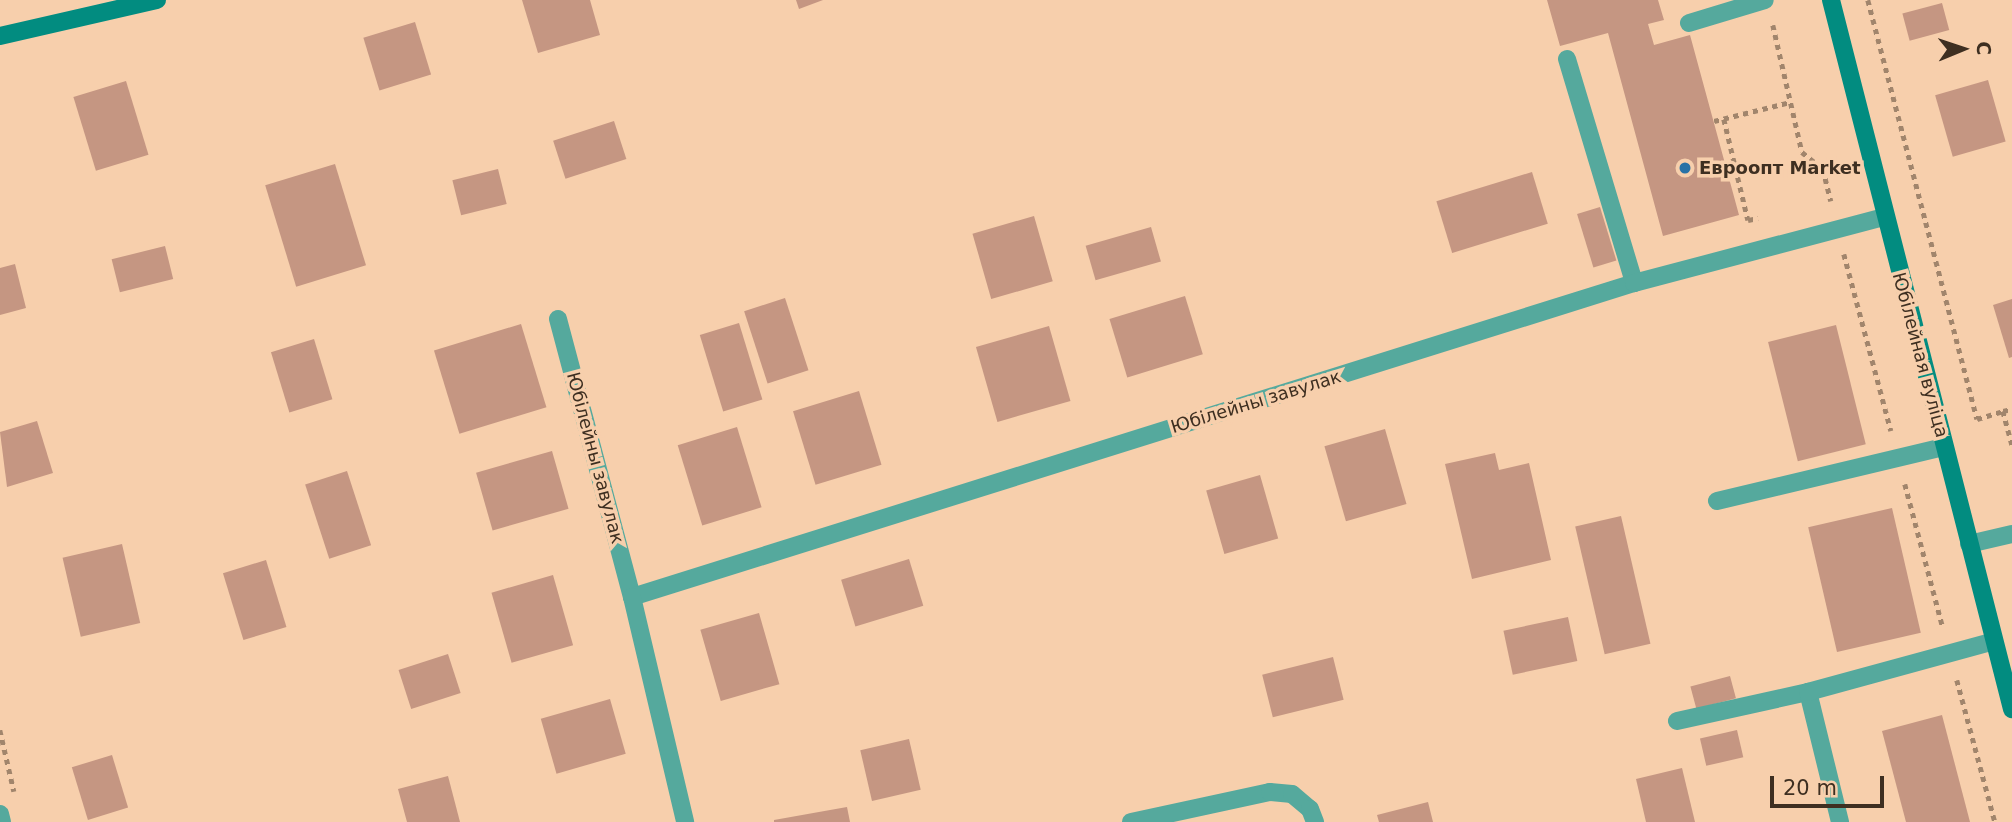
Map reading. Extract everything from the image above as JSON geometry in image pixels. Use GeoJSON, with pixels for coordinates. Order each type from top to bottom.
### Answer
{"type":"FeatureCollection","features":[{"type":"Feature","properties":{"kind":"street"},"geometry":{"type":"LineString","coordinates":[[0,36],[157,0]]}},
{"type":"Feature","properties":{"kind":"street","name":"Юбілейная вуліца"},"geometry":{"type":"LineString","coordinates":[[1831,0],[1884,217],[2012,709]]}},
{"type":"Feature","properties":{"kind":"street"},"geometry":{"type":"LineString","coordinates":[[1689,23],[1767,6]]}},
{"type":"Feature","properties":{"kind":"street"},"geometry":{"type":"LineString","coordinates":[[1567,59],[1634,283]]}},
{"type":"Feature","properties":{"kind":"street","name":"Юбілейны завулак"},"geometry":{"type":"LineString","coordinates":[[632,597],[1634,283],[1884,217]]}},
{"type":"Feature","properties":{"kind":"street","name":"Юбілейны завулак"},"geometry":{"type":"LineString","coordinates":[[558,319],[632,597],[685,822]]}},
{"type":"Feature","properties":{"kind":"street"},"geometry":{"type":"LineString","coordinates":[[1717,501],[1944,447]]}},
{"type":"Feature","properties":{"kind":"street"},"geometry":{"type":"LineString","coordinates":[[1969,544],[2012,534]]}},
{"type":"Feature","properties":{"kind":"street"},"geometry":{"type":"LineString","coordinates":[[1677,721],[1808,692],[1994,640]]}},
{"type":"Feature","properties":{"kind":"street"},"geometry":{"type":"LineString","coordinates":[[1808,692],[1840,822]]}},
{"type":"Feature","properties":{"kind":"street"},"geometry":{"type":"LineString","coordinates":[[1131,822],[1270,792],[1292,794],[1310,808],[1315,822]]}},
{"type":"Feature","properties":{"kind":"street"},"geometry":{"type":"LineString","coordinates":[[0,814],[2,822]]}},
{"type":"Feature","properties":{"kind":"path"},"geometry":{"type":"LineString","coordinates":[[1868,0],[1977,419],[2012,409]]}},
{"type":"Feature","properties":{"kind":"path"},"geometry":{"type":"LineString","coordinates":[[1767,6],[1802,152],[1823,169],[1995,822]]}},
{"type":"Feature","properties":{"kind":"path"},"geometry":{"type":"LineString","coordinates":[[1714,121],[1790,102]]}},
{"type":"Feature","properties":{"kind":"path"},"geometry":{"type":"LineString","coordinates":[[1724,119],[1748,220],[1772,215]]}},
{"type":"Feature","properties":{"kind":"path"},"geometry":{"type":"LineString","coordinates":[[1819,204],[1831,201]]}},
{"type":"Feature","properties":{"kind":"path"},"geometry":{"type":"LineString","coordinates":[[2003,411],[2012,445]]}},
{"type":"Feature","properties":{"kind":"path"},"geometry":{"type":"LineString","coordinates":[[0,730],[15,794]]}},
{"type":"Feature","properties":{"kind":"building"},"geometry":{"type":"Polygon","coordinates":[[[522,0],[590,0],[600,35],[538,53],[522,0]]]}},
{"type":"Feature","properties":{"kind":"building"},"geometry":{"type":"Polygon","coordinates":[[[796,0],[823,0],[799,9],[796,0]]]}},
{"type":"Feature","properties":{"kind":"building","name":"Евроопт Market"},"geometry":{"type":"Polygon","coordinates":[[[1547,0],[1658,0],[1664,20],[1648,24],[1654,45],[1690,35],[1739,215],[1663,236],[1608,33],[1560,46],[1547,0]]]}},
{"type":"Feature","properties":{"kind":"building"},"geometry":{"type":"Polygon","coordinates":[[[1942,3],[1949,30],[1910,41],[1902,14],[1942,3]]]}},
{"type":"Feature","properties":{"kind":"building"},"geometry":{"type":"Polygon","coordinates":[[[415,22],[431,75],[379,90],[363,38],[415,22]]]}},
{"type":"Feature","properties":{"kind":"building"},"geometry":{"type":"Polygon","coordinates":[[[1988,80],[2006,142],[1953,157],[1935,95],[1988,80]]]}},
{"type":"Feature","properties":{"kind":"building"},"geometry":{"type":"Polygon","coordinates":[[[126,81],[149,155],[96,171],[73,97],[126,81]]]}},
{"type":"Feature","properties":{"kind":"building"},"geometry":{"type":"Polygon","coordinates":[[[614,121],[626,159],[565,179],[553,141],[614,121]]]}},
{"type":"Feature","properties":{"kind":"building"},"geometry":{"type":"Polygon","coordinates":[[[335,164],[366,265],[296,287],[265,185],[335,164]]]}},
{"type":"Feature","properties":{"kind":"building"},"geometry":{"type":"Polygon","coordinates":[[[498,169],[507,204],[461,215],[452,180],[498,169]]]}},
{"type":"Feature","properties":{"kind":"building"},"geometry":{"type":"Polygon","coordinates":[[[1532,172],[1548,224],[1452,253],[1436,201],[1532,172]]]}},
{"type":"Feature","properties":{"kind":"building"},"geometry":{"type":"Polygon","coordinates":[[[1600,207],[1616,261],[1593,268],[1577,214],[1600,207]]]}},
{"type":"Feature","properties":{"kind":"building"},"geometry":{"type":"Polygon","coordinates":[[[1034,216],[1053,281],[991,299],[972,234],[1034,216]]]}},
{"type":"Feature","properties":{"kind":"building"},"geometry":{"type":"Polygon","coordinates":[[[1151,227],[1161,262],[1096,280],[1086,246],[1151,227]]]}},
{"type":"Feature","properties":{"kind":"building"},"geometry":{"type":"Polygon","coordinates":[[[165,246],[173,279],[120,292],[112,259],[165,246]]]}},
{"type":"Feature","properties":{"kind":"building"},"geometry":{"type":"Polygon","coordinates":[[[15,264],[26,308],[0,315],[0,268],[15,264]]]}},
{"type":"Feature","properties":{"kind":"building"},"geometry":{"type":"Polygon","coordinates":[[[1185,296],[1203,354],[1127,377],[1109,319],[1185,296]]]}},
{"type":"Feature","properties":{"kind":"building"},"geometry":{"type":"Polygon","coordinates":[[[785,298],[808,370],[768,384],[744,311],[785,298]]]}},
{"type":"Feature","properties":{"kind":"building"},"geometry":{"type":"Polygon","coordinates":[[[2012,299],[2012,357],[2009,358],[1993,305],[2012,299]]]}},
{"type":"Feature","properties":{"kind":"building"},"geometry":{"type":"Polygon","coordinates":[[[739,323],[762,400],[723,411],[700,335],[739,323]]]}},
{"type":"Feature","properties":{"kind":"building"},"geometry":{"type":"Polygon","coordinates":[[[521,324],[546,407],[459,434],[434,351],[521,324]]]}},
{"type":"Feature","properties":{"kind":"building"},"geometry":{"type":"Polygon","coordinates":[[[1836,325],[1866,444],[1798,461],[1768,342],[1836,325]]]}},
{"type":"Feature","properties":{"kind":"building"},"geometry":{"type":"Polygon","coordinates":[[[1049,326],[1070,401],[997,422],[976,347],[1049,326]]]}},
{"type":"Feature","properties":{"kind":"building"},"geometry":{"type":"Polygon","coordinates":[[[314,339],[332,399],[289,412],[271,352],[314,339]]]}},
{"type":"Feature","properties":{"kind":"building"},"geometry":{"type":"Polygon","coordinates":[[[859,391],[882,465],[816,485],[793,411],[859,391]]]}},
{"type":"Feature","properties":{"kind":"building"},"geometry":{"type":"Polygon","coordinates":[[[37,421],[53,473],[7,487],[0,432],[37,421]]]}},
{"type":"Feature","properties":{"kind":"building"},"geometry":{"type":"Polygon","coordinates":[[[737,427],[762,507],[702,525],[678,445],[737,427]]]}},
{"type":"Feature","properties":{"kind":"building"},"geometry":{"type":"Polygon","coordinates":[[[1385,429],[1406,504],[1346,521],[1324,446],[1385,429]]]}},
{"type":"Feature","properties":{"kind":"building"},"geometry":{"type":"Polygon","coordinates":[[[552,451],[569,509],[493,530],[476,473],[552,451]]]}},
{"type":"Feature","properties":{"kind":"building"},"geometry":{"type":"Polygon","coordinates":[[[1495,453],[1499,470],[1529,463],[1551,560],[1472,579],[1445,464],[1495,453]]]}},
{"type":"Feature","properties":{"kind":"building"},"geometry":{"type":"Polygon","coordinates":[[[347,471],[371,545],[329,559],[305,485],[347,471]]]}},
{"type":"Feature","properties":{"kind":"building"},"geometry":{"type":"Polygon","coordinates":[[[1260,475],[1278,538],[1224,554],[1206,490],[1260,475]]]}},
{"type":"Feature","properties":{"kind":"building"},"geometry":{"type":"Polygon","coordinates":[[[1892,508],[1921,633],[1837,652],[1808,527],[1892,508]]]}},
{"type":"Feature","properties":{"kind":"building"},"geometry":{"type":"Polygon","coordinates":[[[1621,516],[1650,644],[1605,654],[1575,527],[1621,516]]]}},
{"type":"Feature","properties":{"kind":"building"},"geometry":{"type":"Polygon","coordinates":[[[122,544],[140,623],[81,637],[63,558],[122,544]]]}},
{"type":"Feature","properties":{"kind":"building"},"geometry":{"type":"Polygon","coordinates":[[[909,559],[923,606],[855,627],[841,580],[909,559]]]}},
{"type":"Feature","properties":{"kind":"building"},"geometry":{"type":"Polygon","coordinates":[[[266,560],[286,627],[243,640],[223,573],[266,560]]]}},
{"type":"Feature","properties":{"kind":"building"},"geometry":{"type":"Polygon","coordinates":[[[553,575],[573,645],[512,663],[491,593],[553,575]]]}},
{"type":"Feature","properties":{"kind":"building"},"geometry":{"type":"Polygon","coordinates":[[[759,613],[779,684],[721,701],[700,630],[759,613]]]}},
{"type":"Feature","properties":{"kind":"building"},"geometry":{"type":"Polygon","coordinates":[[[1568,617],[1577,661],[1513,675],[1503,631],[1568,617]]]}},
{"type":"Feature","properties":{"kind":"building"},"geometry":{"type":"Polygon","coordinates":[[[448,654],[461,693],[411,709],[399,670],[448,654]]]}},
{"type":"Feature","properties":{"kind":"building"},"geometry":{"type":"Polygon","coordinates":[[[1333,657],[1344,700],[1273,717],[1262,675],[1333,657]]]}},
{"type":"Feature","properties":{"kind":"building"},"geometry":{"type":"Polygon","coordinates":[[[1730,676],[1736,698],[1696,709],[1690,687],[1730,676]]]}},
{"type":"Feature","properties":{"kind":"building"},"geometry":{"type":"Polygon","coordinates":[[[610,699],[626,754],[557,774],[541,719],[610,699]]]}},
{"type":"Feature","properties":{"kind":"building"},"geometry":{"type":"Polygon","coordinates":[[[1942,715],[1970,822],[1906,822],[1882,731],[1942,715]]]}},
{"type":"Feature","properties":{"kind":"building"},"geometry":{"type":"Polygon","coordinates":[[[1737,730],[1743,757],[1706,766],[1700,739],[1737,730]]]}},
{"type":"Feature","properties":{"kind":"building"},"geometry":{"type":"Polygon","coordinates":[[[909,739],[921,790],[872,801],[860,750],[909,739]]]}},
{"type":"Feature","properties":{"kind":"building"},"geometry":{"type":"Polygon","coordinates":[[[112,755],[128,808],[88,820],[72,767],[112,755]]]}},
{"type":"Feature","properties":{"kind":"building"},"geometry":{"type":"Polygon","coordinates":[[[1682,768],[1695,822],[1646,822],[1636,779],[1682,768]]]}},
{"type":"Feature","properties":{"kind":"building"},"geometry":{"type":"Polygon","coordinates":[[[448,776],[460,822],[407,822],[398,789],[448,776]]]}},
{"type":"Feature","properties":{"kind":"building"},"geometry":{"type":"Polygon","coordinates":[[[1428,802],[1433,822],[1379,822],[1377,815],[1428,802]]]}},
{"type":"Feature","properties":{"kind":"building"},"geometry":{"type":"Polygon","coordinates":[[[847,807],[850,822],[774,822],[774,820],[847,807]]]}},
{"type":"Feature","properties":{"kind":"place","name":"Евроопт Market"},"geometry":{"type":"Point","coordinates":[1685,168]}}]}
